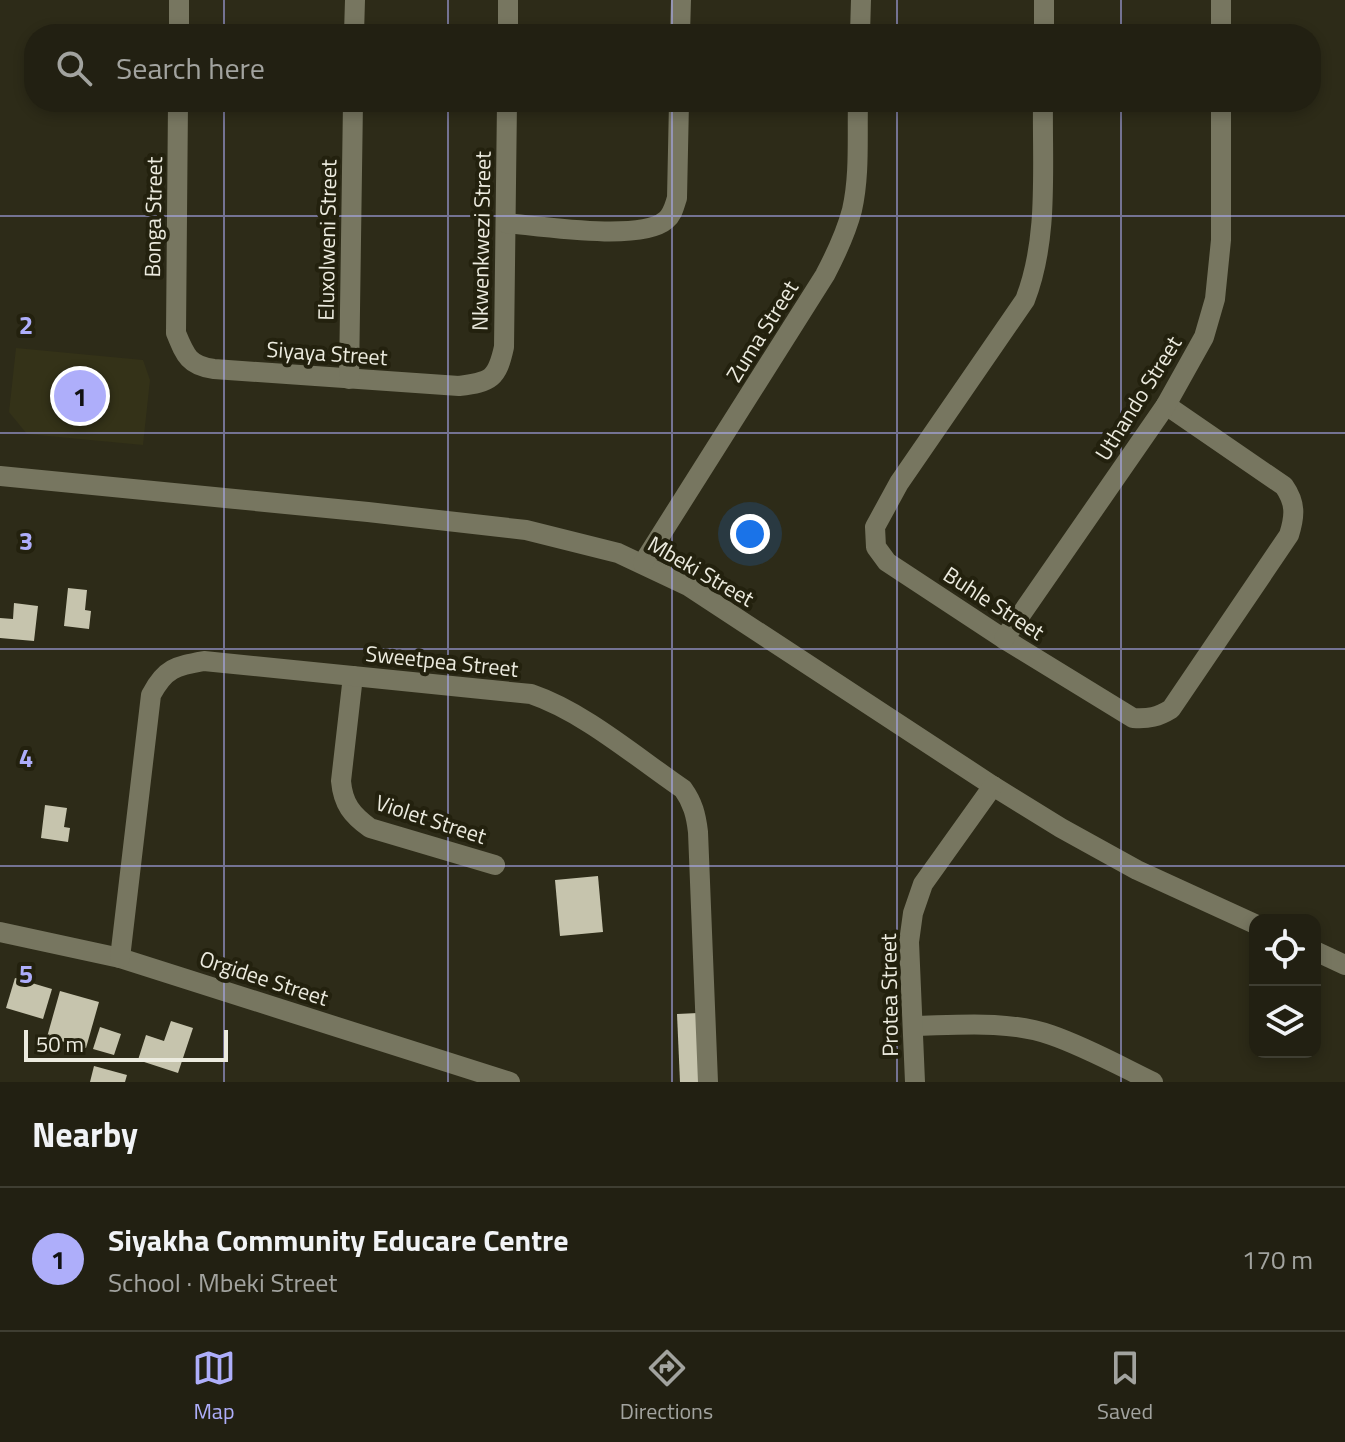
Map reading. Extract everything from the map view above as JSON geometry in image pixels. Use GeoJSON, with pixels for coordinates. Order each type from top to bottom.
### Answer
{"type":"FeatureCollection","features":[{"type":"Feature","properties":{"kind":"street"},"geometry":{"type":"LineString","coordinates":[[179,0],[179,24]]}},
{"type":"Feature","properties":{"kind":"street"},"geometry":{"type":"LineString","coordinates":[[354,24],[355,0]]}},
{"type":"Feature","properties":{"kind":"street"},"geometry":{"type":"LineString","coordinates":[[508,0],[508,24]]}},
{"type":"Feature","properties":{"kind":"street"},"geometry":{"type":"LineString","coordinates":[[680,24],[681,0]]}},
{"type":"Feature","properties":{"kind":"street"},"geometry":{"type":"LineString","coordinates":[[860,24],[861,0]]}},
{"type":"Feature","properties":{"kind":"street"},"geometry":{"type":"LineString","coordinates":[[1044,0],[1044,24]]}},
{"type":"Feature","properties":{"kind":"street"},"geometry":{"type":"LineString","coordinates":[[1221,0],[1221,24]]}},
{"type":"Feature","properties":{"kind":"street","name":"Bonga Street"},"geometry":{"type":"LineString","coordinates":[[176,333],[178,112]]}},
{"type":"Feature","properties":{"kind":"street","name":"Eluxolweni Street"},"geometry":{"type":"LineString","coordinates":[[349,379],[353,112]]}},
{"type":"Feature","properties":{"kind":"street","name":"Nkwenkwezi Street"},"geometry":{"type":"LineString","coordinates":[[492,378],[499,368],[504,347],[507,112]]}},
{"type":"Feature","properties":{"kind":"street"},"geometry":{"type":"LineString","coordinates":[[506,223],[616,232],[657,226],[673,211],[677,198],[679,112]]}},
{"type":"Feature","properties":{"kind":"street","name":"Zuma Street"},"geometry":{"type":"LineString","coordinates":[[643,563],[825,275],[841,243],[852,209],[856,181],[858,112]]}},
{"type":"Feature","properties":{"kind":"street","name":"Buhle Street"},"geometry":{"type":"LineString","coordinates":[[1043,112],[1042,201],[1035,274],[1025,300],[899,483],[875,527],[879,555],[1004,639],[1133,718],[1160,716],[1171,709],[1289,535],[1294,520],[1294,506],[1284,486],[1166,405]]}},
{"type":"Feature","properties":{"kind":"street","name":"Uthando Street"},"geometry":{"type":"LineString","coordinates":[[1004,639],[1166,405],[1204,337],[1215,299],[1221,240],[1221,112]]}},
{"type":"Feature","properties":{"kind":"street","name":"Siyaya Street"},"geometry":{"type":"LineString","coordinates":[[176,333],[184,353],[200,367],[459,386],[480,384],[492,378]]}},
{"type":"Feature","properties":{"kind":"street","name":"Mbeki Street"},"geometry":{"type":"LineString","coordinates":[[0,476],[526,530],[592,545],[643,563],[688,586],[993,786],[1137,870],[1249,921]]}},
{"type":"Feature","properties":{"kind":"street","name":"Sweetpea Street"},"geometry":{"type":"LineString","coordinates":[[120,958],[151,695],[167,672],[182,665],[204,661],[531,694],[551,701],[683,789],[696,814],[708,1082]]}},
{"type":"Feature","properties":{"kind":"street","name":"Violet Street"},"geometry":{"type":"LineString","coordinates":[[353,676],[341,781],[342,794],[353,816],[370,828],[495,865]]}},
{"type":"Feature","properties":{"kind":"street","name":"Protea Street"},"geometry":{"type":"LineString","coordinates":[[915,1082],[909,942],[913,913],[923,884],[993,786]]}},
{"type":"Feature","properties":{"kind":"street","name":"Orgidee Street"},"geometry":{"type":"LineString","coordinates":[[0,932],[120,958],[510,1082]]}},
{"type":"Feature","properties":{"kind":"street"},"geometry":{"type":"LineString","coordinates":[[1321,954],[1345,965]]}},
{"type":"Feature","properties":{"kind":"street"},"geometry":{"type":"LineString","coordinates":[[914,1026],[986,1024],[1016,1027],[1050,1035],[1153,1082]]}},
{"type":"Feature","properties":{"kind":"shaded area"},"geometry":{"type":"Polygon","coordinates":[[[16,348],[143,360],[150,380],[143,445],[27,434],[9,412],[16,348]]]}},
{"type":"Feature","properties":{"kind":"building"},"geometry":{"type":"Polygon","coordinates":[[[68,588],[87,590],[85,610],[91,611],[89,629],[64,626],[68,588]]]}},
{"type":"Feature","properties":{"kind":"building"},"geometry":{"type":"Polygon","coordinates":[[[14,603],[38,606],[34,641],[0,638],[0,618],[13,619],[14,603]]]}},
{"type":"Feature","properties":{"kind":"building"},"geometry":{"type":"Polygon","coordinates":[[[45,805],[67,808],[64,827],[70,828],[68,842],[41,838],[45,805]]]}},
{"type":"Feature","properties":{"kind":"building"},"geometry":{"type":"Polygon","coordinates":[[[598,876],[603,932],[560,936],[555,880],[598,876]]]}},
{"type":"Feature","properties":{"kind":"building"},"geometry":{"type":"Polygon","coordinates":[[[15,978],[52,989],[43,1019],[6,1008],[15,978]]]}},
{"type":"Feature","properties":{"kind":"building"},"geometry":{"type":"Polygon","coordinates":[[[60,991],[99,1002],[86,1048],[47,1037],[60,991]]]}},
{"type":"Feature","properties":{"kind":"building"},"geometry":{"type":"Polygon","coordinates":[[[698,1013],[701,1082],[680,1082],[677,1014],[698,1013]]]}},
{"type":"Feature","properties":{"kind":"building"},"geometry":{"type":"Polygon","coordinates":[[[171,1021],[193,1028],[178,1073],[138,1060],[146,1035],[164,1041],[171,1021]]]}},
{"type":"Feature","properties":{"kind":"building"},"geometry":{"type":"Polygon","coordinates":[[[100,1027],[121,1034],[114,1055],[93,1049],[100,1027]]]}},
{"type":"Feature","properties":{"kind":"building"},"geometry":{"type":"Polygon","coordinates":[[[94,1066],[127,1075],[125,1082],[90,1082],[94,1066]]]}},
{"type":"Feature","properties":{"kind":"place","name":"Siyakha Community Educare Centre"},"geometry":{"type":"Point","coordinates":[80,396]}}]}
